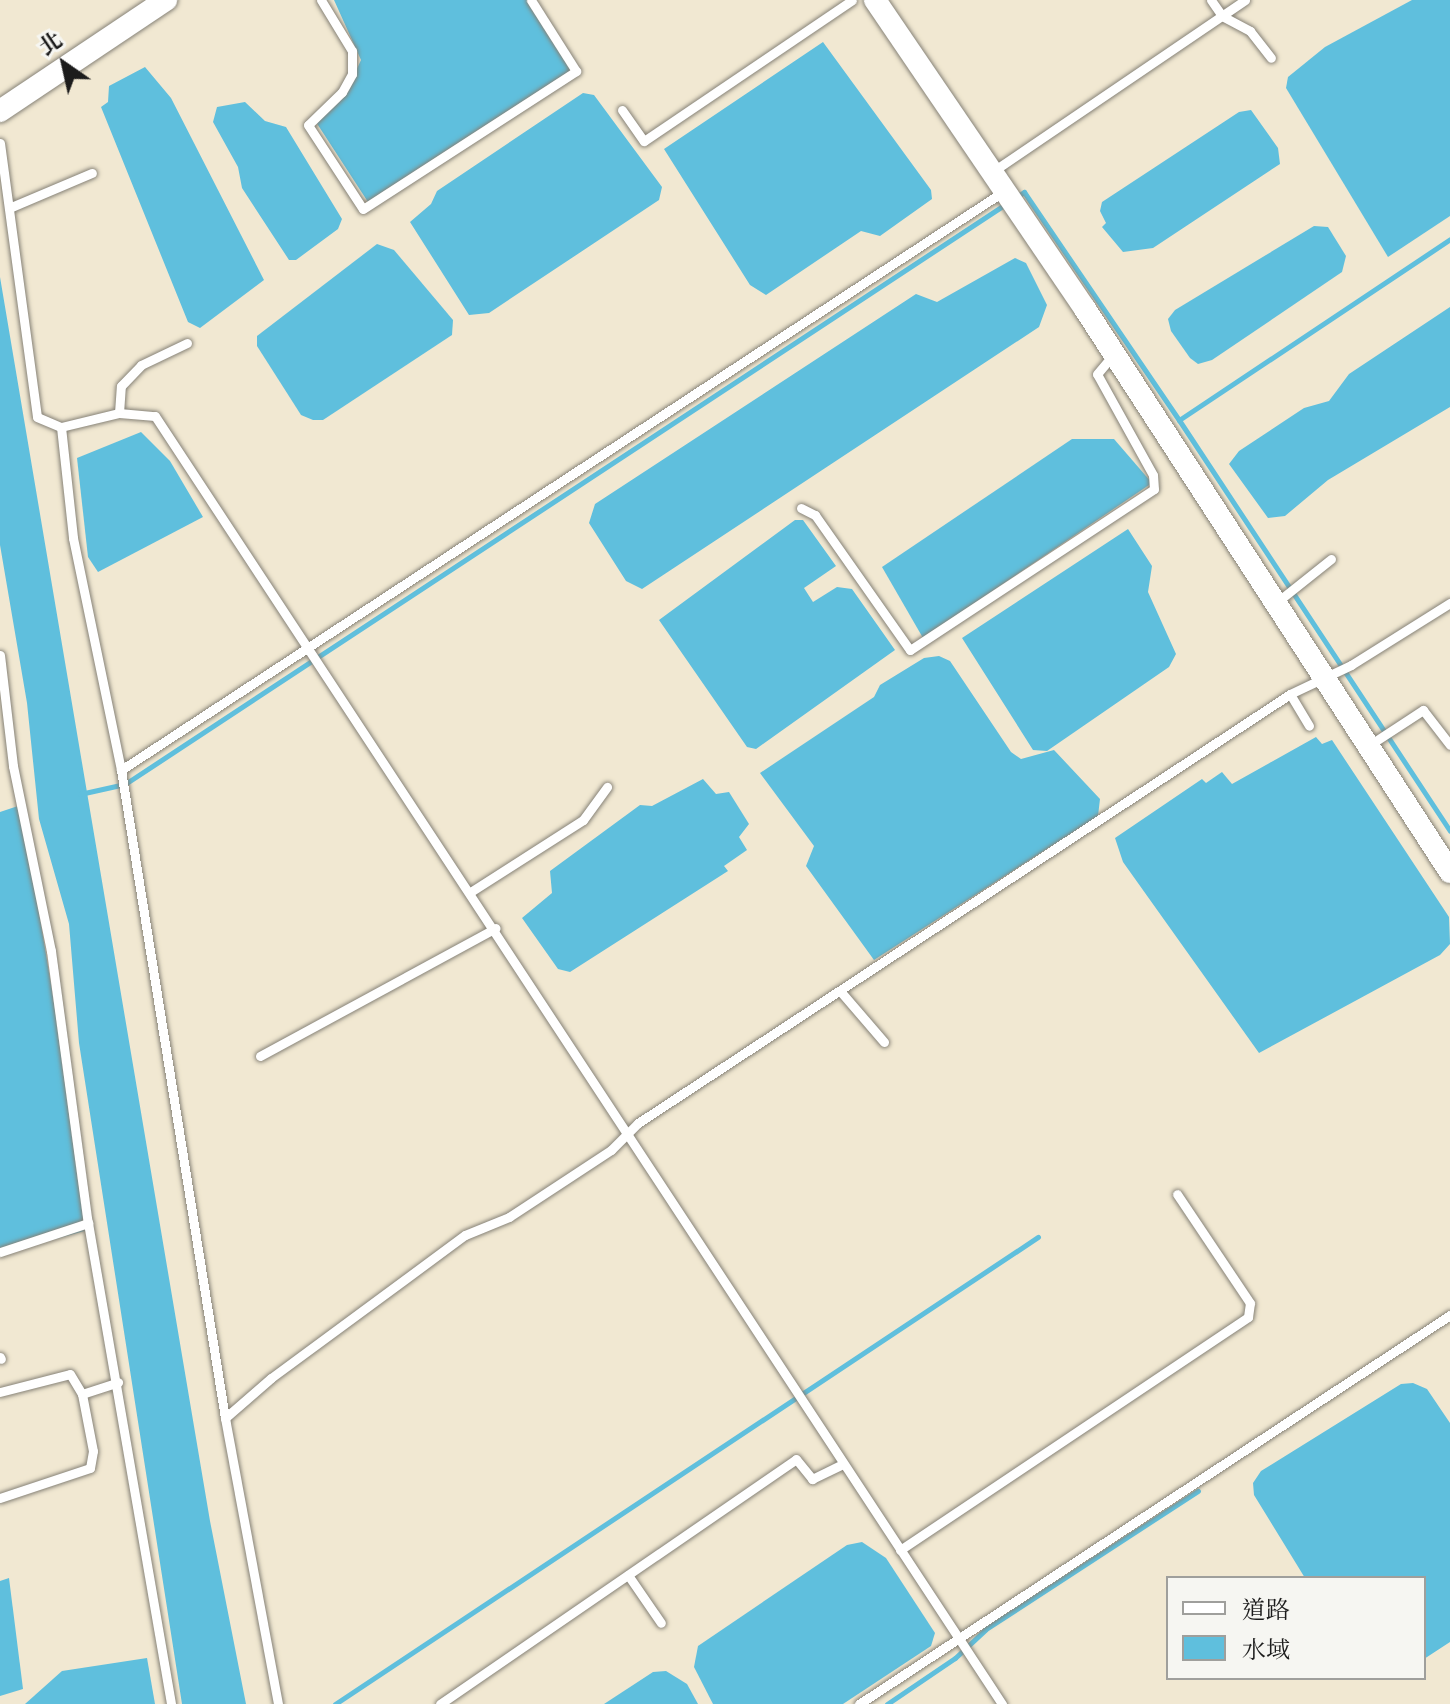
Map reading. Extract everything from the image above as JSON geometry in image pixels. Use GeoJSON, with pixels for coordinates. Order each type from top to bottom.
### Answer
{"type":"FeatureCollection","features":[{"type":"Feature","properties":{"kind":"street"},"geometry":{"type":"LineString","coordinates":[[0,111],[166,0]]}},
{"type":"Feature","properties":{"kind":"street"},"geometry":{"type":"LineString","coordinates":[[875,0],[1114,354],[1326,676],[1367,747],[1450,872]]}},
{"type":"Feature","properties":{"kind":"lane"},"geometry":{"type":"LineString","coordinates":[[321,0],[352,51],[352,74],[342,92],[308,125],[363,209],[576,71],[576,63],[531,0]]}},
{"type":"Feature","properties":{"kind":"lane"},"geometry":{"type":"LineString","coordinates":[[622,110],[644,141],[852,0]]}},
{"type":"Feature","properties":{"kind":"lane"},"geometry":{"type":"LineString","coordinates":[[1211,0],[1222,16],[1250,31],[1271,58]]}},
{"type":"Feature","properties":{"kind":"lane"},"geometry":{"type":"LineString","coordinates":[[121,770],[310,648],[998,182],[1245,0]]}},
{"type":"Feature","properties":{"kind":"lane"},"geometry":{"type":"LineString","coordinates":[[0,143],[37,417],[61,427],[119,413],[155,416],[472,891],[626,1137],[1002,1704]]}},
{"type":"Feature","properties":{"kind":"lane"},"geometry":{"type":"LineString","coordinates":[[9,208],[92,173]]}},
{"type":"Feature","properties":{"kind":"lane"},"geometry":{"type":"LineString","coordinates":[[119,413],[121,386],[141,365],[187,343]]}},
{"type":"Feature","properties":{"kind":"lane"},"geometry":{"type":"LineString","coordinates":[[801,508],[815,515],[910,650],[1154,489],[1153,475],[1097,374],[1114,354]]}},
{"type":"Feature","properties":{"kind":"lane"},"geometry":{"type":"LineString","coordinates":[[61,427],[73,538],[121,770],[225,1418],[278,1704]]}},
{"type":"Feature","properties":{"kind":"lane"},"geometry":{"type":"LineString","coordinates":[[1277,602],[1331,559]]}},
{"type":"Feature","properties":{"kind":"lane"},"geometry":{"type":"LineString","coordinates":[[225,1418],[271,1378],[465,1235],[509,1217],[626,1137],[638,1123],[1290,694],[1450,603]]}},
{"type":"Feature","properties":{"kind":"lane"},"geometry":{"type":"LineString","coordinates":[[0,655],[13,766],[51,951],[88,1223],[118,1382],[171,1704]]}},
{"type":"Feature","properties":{"kind":"lane"},"geometry":{"type":"LineString","coordinates":[[1290,694],[1309,726]]}},
{"type":"Feature","properties":{"kind":"lane"},"geometry":{"type":"LineString","coordinates":[[1367,747],[1423,710],[1450,745]]}},
{"type":"Feature","properties":{"kind":"lane"},"geometry":{"type":"LineString","coordinates":[[472,891],[583,820],[607,787]]}},
{"type":"Feature","properties":{"kind":"lane"},"geometry":{"type":"LineString","coordinates":[[260,1056],[496,928]]}},
{"type":"Feature","properties":{"kind":"lane"},"geometry":{"type":"LineString","coordinates":[[841,992],[884,1042]]}},
{"type":"Feature","properties":{"kind":"lane"},"geometry":{"type":"LineString","coordinates":[[900,1550],[1248,1317],[1250,1303],[1177,1194]]}},
{"type":"Feature","properties":{"kind":"lane"},"geometry":{"type":"LineString","coordinates":[[0,1252],[88,1223]]}},
{"type":"Feature","properties":{"kind":"lane"},"geometry":{"type":"LineString","coordinates":[[859,1704],[1450,1315]]}},
{"type":"Feature","properties":{"kind":"lane"},"geometry":{"type":"LineString","coordinates":[[0,1392],[70,1374],[82,1394],[93,1451],[90,1468],[0,1498]]}},
{"type":"Feature","properties":{"kind":"lane"},"geometry":{"type":"LineString","coordinates":[[82,1394],[118,1382]]}},
{"type":"Feature","properties":{"kind":"lane"},"geometry":{"type":"LineString","coordinates":[[440,1704],[796,1459],[812,1479],[843,1464]]}},
{"type":"Feature","properties":{"kind":"lane"},"geometry":{"type":"LineString","coordinates":[[628,1575],[661,1623]]}},
{"type":"Feature","properties":{"kind":"water"},"geometry":{"type":"Polygon","coordinates":[[[334,0],[536,0],[578,69],[368,202],[314,119],[348,88],[361,60],[334,0]]]}},
{"type":"Feature","properties":{"kind":"water"},"geometry":{"type":"Polygon","coordinates":[[[1412,0],[1450,0],[1450,216],[1388,257],[1286,88],[1288,77],[1325,47],[1412,0]]]}},
{"type":"Feature","properties":{"kind":"water"},"geometry":{"type":"Polygon","coordinates":[[[823,42],[931,190],[932,199],[880,236],[861,231],[766,295],[750,285],[664,149],[823,42]]]}},
{"type":"Feature","properties":{"kind":"water"},"geometry":{"type":"Polygon","coordinates":[[[145,67],[171,98],[264,280],[200,328],[188,322],[101,107],[108,102],[109,86],[145,67]]]}},
{"type":"Feature","properties":{"kind":"water"},"geometry":{"type":"Polygon","coordinates":[[[583,93],[594,95],[662,187],[659,200],[489,313],[469,315],[410,222],[431,204],[437,191],[583,93]]]}},
{"type":"Feature","properties":{"kind":"water"},"geometry":{"type":"Polygon","coordinates":[[[245,102],[265,121],[286,127],[342,219],[338,229],[296,260],[289,260],[242,188],[238,167],[213,122],[217,107],[245,102]]]}},
{"type":"Feature","properties":{"kind":"water"},"geometry":{"type":"Polygon","coordinates":[[[1251,110],[1278,148],[1280,164],[1153,248],[1123,252],[1102,227],[1106,223],[1100,211],[1102,202],[1239,112],[1251,110]]]}},
{"type":"Feature","properties":{"kind":"water"},"geometry":{"type":"Polygon","coordinates":[[[1314,226],[1328,227],[1346,256],[1342,272],[1212,360],[1198,364],[1190,358],[1171,331],[1168,319],[1175,310],[1314,226]]]}},
{"type":"Feature","properties":{"kind":"water"},"geometry":{"type":"Polygon","coordinates":[[[377,244],[394,250],[453,320],[452,335],[323,420],[313,420],[301,415],[257,346],[257,336],[377,244]]]}},
{"type":"Feature","properties":{"kind":"water"},"geometry":{"type":"Polygon","coordinates":[[[1015,258],[1026,263],[1047,305],[1039,327],[642,589],[626,581],[589,523],[595,504],[916,294],[937,302],[1015,258]]]}},
{"type":"Feature","properties":{"kind":"water"},"geometry":{"type":"Polygon","coordinates":[[[0,277],[210,1521],[246,1704],[182,1704],[79,1043],[69,924],[39,819],[27,703],[0,545],[0,277]]]}},
{"type":"Feature","properties":{"kind":"water"},"geometry":{"type":"Polygon","coordinates":[[[1450,307],[1450,407],[1328,480],[1285,516],[1268,518],[1229,464],[1239,451],[1304,408],[1329,401],[1349,374],[1450,307]]]}},
{"type":"Feature","properties":{"kind":"water"},"geometry":{"type":"Polygon","coordinates":[[[141,432],[170,461],[203,517],[98,572],[88,557],[77,458],[141,432]]]}},
{"type":"Feature","properties":{"kind":"water"},"geometry":{"type":"Polygon","coordinates":[[[1072,439],[1114,439],[1152,483],[923,638],[882,567],[1072,439]]]}},
{"type":"Feature","properties":{"kind":"water"},"geometry":{"type":"Polygon","coordinates":[[[795,520],[803,520],[836,566],[804,588],[813,602],[837,587],[852,589],[895,650],[756,749],[747,747],[659,620],[795,520]]]}},
{"type":"Feature","properties":{"kind":"water"},"geometry":{"type":"Polygon","coordinates":[[[1128,529],[1152,566],[1148,592],[1176,654],[1169,667],[1047,751],[1033,750],[962,638],[1128,529]]]}},
{"type":"Feature","properties":{"kind":"water"},"geometry":{"type":"Polygon","coordinates":[[[939,656],[950,661],[1011,752],[1021,759],[1054,750],[1100,799],[1098,816],[874,960],[806,866],[814,846],[760,773],[874,697],[880,685],[924,658],[939,656]]]}},
{"type":"Feature","properties":{"kind":"water"},"geometry":{"type":"Polygon","coordinates":[[[1316,737],[1322,744],[1332,740],[1449,917],[1450,944],[1440,955],[1259,1053],[1123,862],[1115,838],[1202,779],[1206,783],[1222,772],[1232,784],[1316,737]]]}},
{"type":"Feature","properties":{"kind":"water"},"geometry":{"type":"Polygon","coordinates":[[[703,779],[716,794],[729,792],[749,824],[739,837],[747,850],[724,866],[728,871],[570,972],[558,969],[522,918],[552,893],[550,871],[640,805],[652,806],[703,779]]]}},
{"type":"Feature","properties":{"kind":"water"},"geometry":{"type":"Polygon","coordinates":[[[21,805],[92,1229],[0,1254],[0,812],[21,805]]]}},
{"type":"Feature","properties":{"kind":"water"},"geometry":{"type":"Polygon","coordinates":[[[1413,1383],[1427,1389],[1450,1423],[1450,1642],[1426,1658],[1426,1576],[1304,1576],[1254,1495],[1253,1483],[1261,1471],[1401,1384],[1413,1383]]]}},
{"type":"Feature","properties":{"kind":"water"},"geometry":{"type":"Polygon","coordinates":[[[862,1542],[886,1558],[935,1633],[931,1646],[843,1704],[713,1704],[694,1667],[698,1646],[847,1545],[862,1542]]]}},
{"type":"Feature","properties":{"kind":"water"},"geometry":{"type":"Polygon","coordinates":[[[9,1578],[23,1689],[0,1696],[0,1581],[9,1578]]]}},
{"type":"Feature","properties":{"kind":"water"},"geometry":{"type":"Polygon","coordinates":[[[147,1658],[155,1704],[25,1704],[62,1671],[147,1658]]]}},
{"type":"Feature","properties":{"kind":"water"},"geometry":{"type":"Polygon","coordinates":[[[666,1671],[687,1684],[698,1704],[604,1704],[653,1672],[666,1671]]]}},
{"type":"Feature","properties":{"kind":"waterway"},"geometry":{"type":"LineString","coordinates":[[1015,198],[1024,192],[1179,420],[1450,239]]}},
{"type":"Feature","properties":{"kind":"waterway"},"geometry":{"type":"LineString","coordinates":[[80,794],[125,784],[1007,203]]}},
{"type":"Feature","properties":{"kind":"waterway"},"geometry":{"type":"LineString","coordinates":[[1179,420],[1450,831]]}},
{"type":"Feature","properties":{"kind":"waterway"},"geometry":{"type":"LineString","coordinates":[[335,1704],[1038,1237]]}},
{"type":"Feature","properties":{"kind":"waterway"},"geometry":{"type":"LineString","coordinates":[[887,1704],[955,1658],[986,1629],[1198,1491]]}}]}
